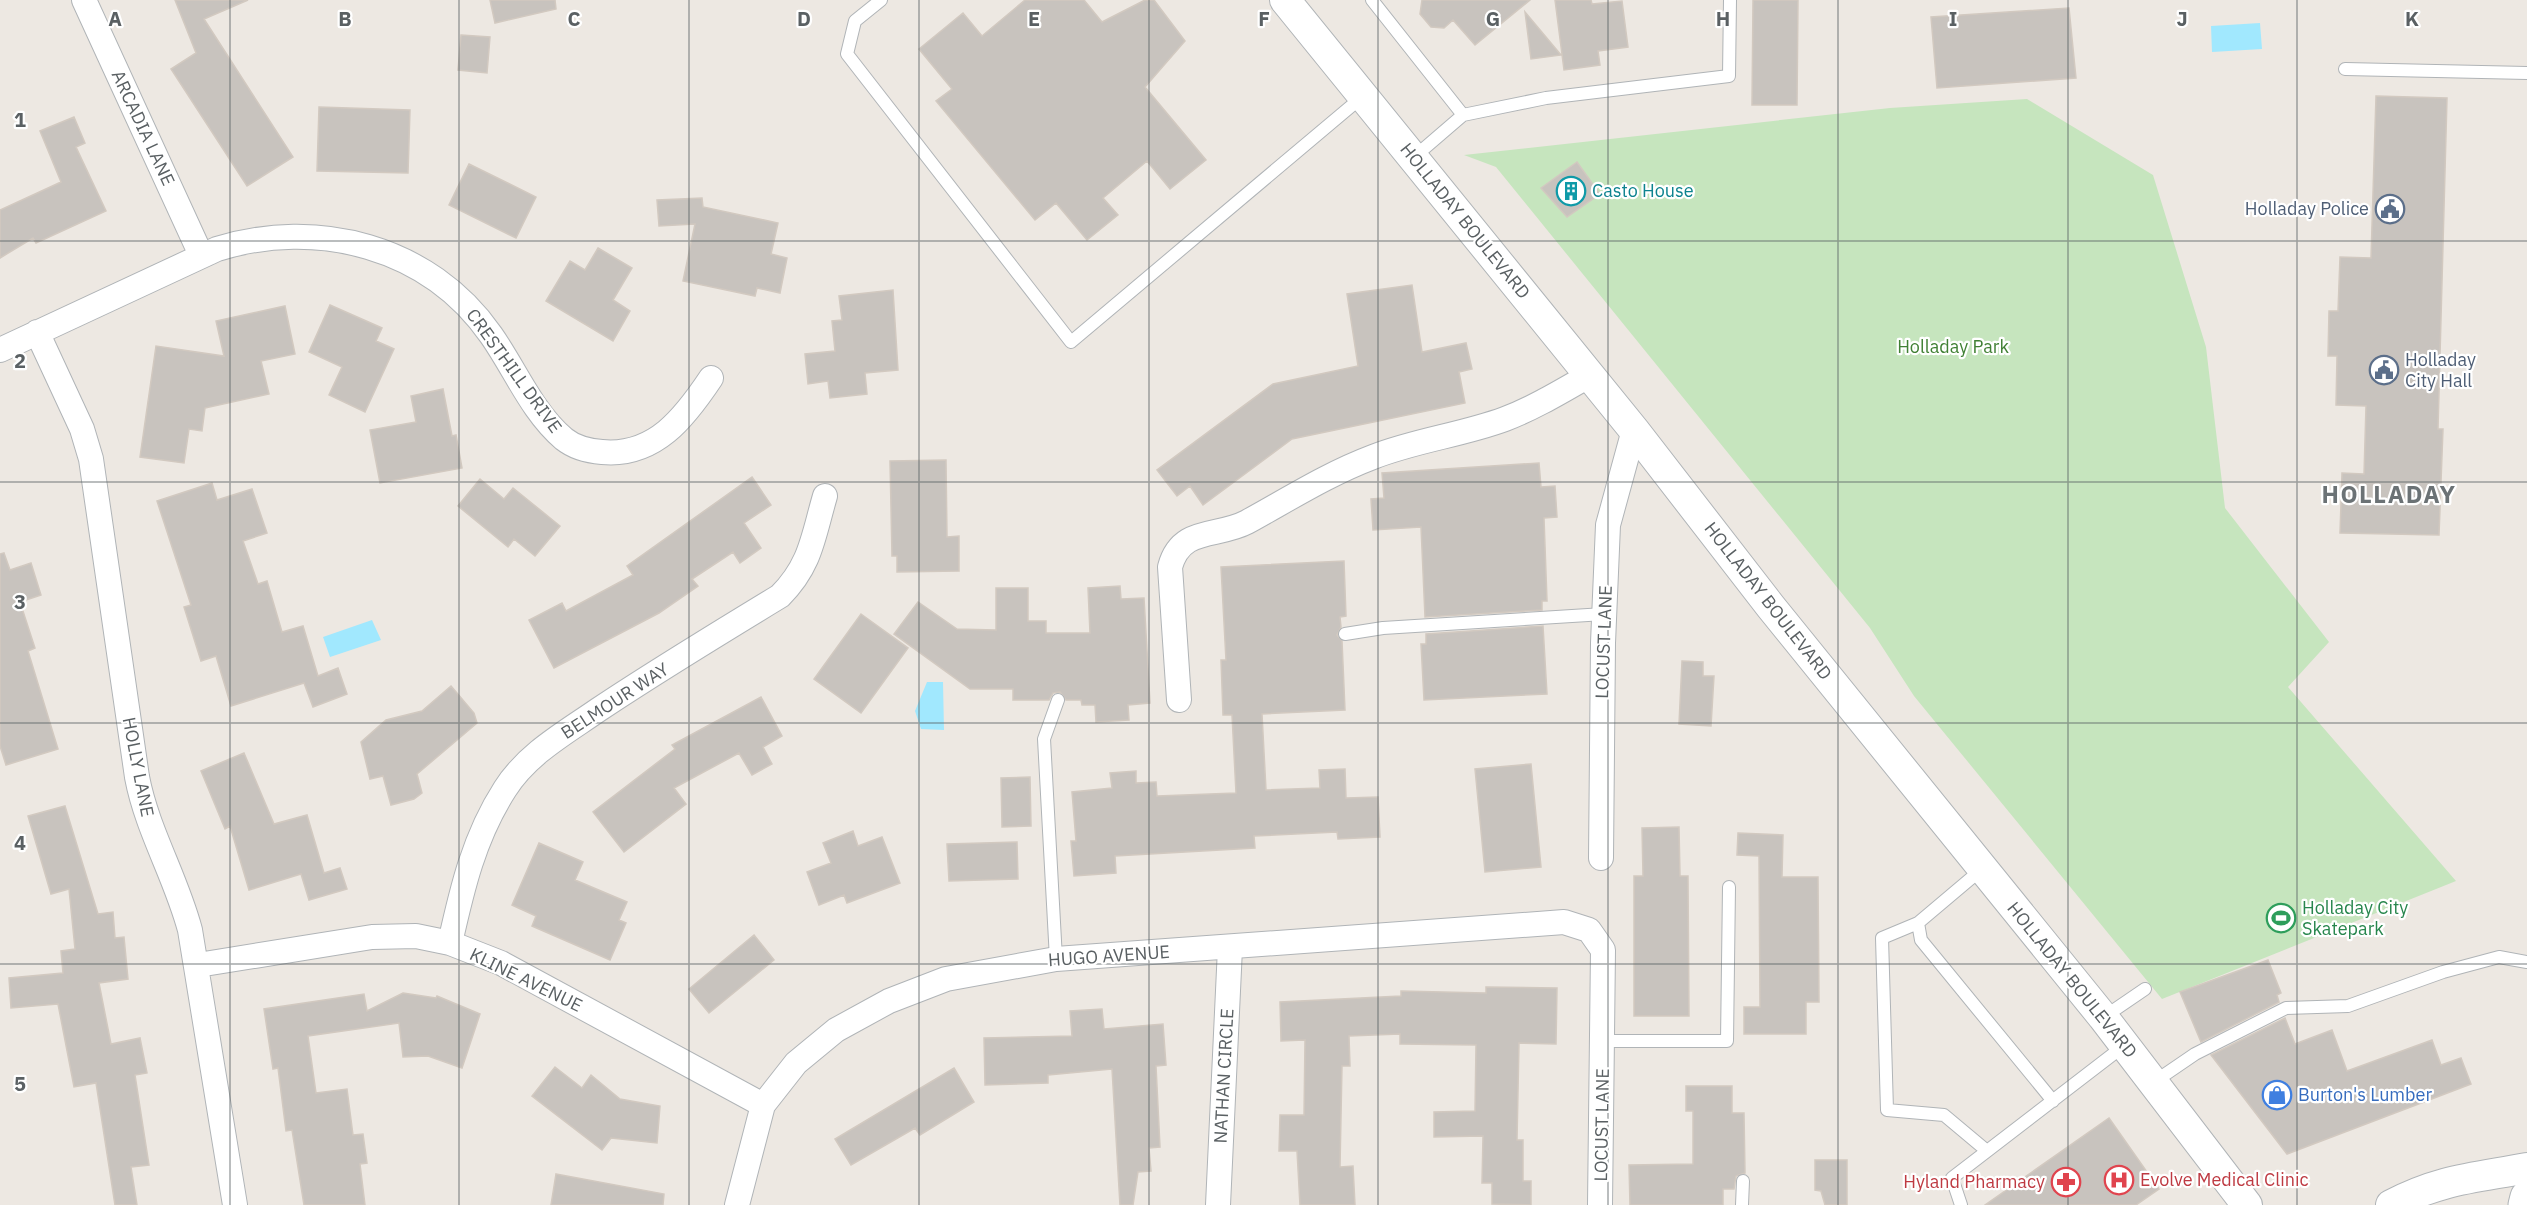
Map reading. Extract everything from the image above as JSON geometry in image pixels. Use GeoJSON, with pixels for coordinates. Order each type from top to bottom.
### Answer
{"type":"FeatureCollection","features":[{"type":"Feature","properties":{"kind":"main road"},"geometry":{"type":"LineString","coordinates":[[2525,1205],[2527,1197]]}},
{"type":"Feature","properties":{"kind":"street","name":"ARCADIA LANE"},"geometry":{"type":"LineString","coordinates":[[84,0],[201,255]]}},
{"type":"Feature","properties":{"kind":"street","name":"HOLLADAY BOULEVARD"},"geometry":{"type":"LineString","coordinates":[[1285,0],[1590,375],[1771,607],[2103,1017],[2247,1205]]}},
{"type":"Feature","properties":{"kind":"street","name":"CRESTHILL DRIVE"},"geometry":{"type":"LineString","coordinates":[[0,350],[201,255],[249,240],[293,235],[362,245],[400,260],[438,282],[469,308],[492,336],[530,397],[565,440],[592,451],[625,451],[654,442],[691,409],[711,378]]}},
{"type":"Feature","properties":{"kind":"street","name":"HOLLY LANE"},"geometry":{"type":"LineString","coordinates":[[37,332],[87,443],[140,794],[185,911],[198,965],[235,1205]]}},
{"type":"Feature","properties":{"kind":"street"},"geometry":{"type":"LineString","coordinates":[[1179,700],[1170,567],[1174,553],[1182,543],[1245,523],[1287,497],[1372,457],[1504,419],[1542,402],[1590,375]]}},
{"type":"Feature","properties":{"kind":"street","name":"LOCUST LANE"},"geometry":{"type":"LineString","coordinates":[[1601,858],[1604,614],[1608,525],[1634,430]]}},
{"type":"Feature","properties":{"kind":"street","name":"BELMOUR WAY"},"geometry":{"type":"LineString","coordinates":[[450,943],[466,871],[483,827],[506,787],[539,751],[637,684],[780,596],[797,579],[805,565],[825,496]]}},
{"type":"Feature","properties":{"kind":"street","name":"HUGO AVENUE"},"geometry":{"type":"LineString","coordinates":[[737,1205],[763,1105],[796,1063],[836,1030],[889,1001],[946,979],[1056,959],[1564,922],[1589,930],[1597,939]]}},
{"type":"Feature","properties":{"kind":"street","name":"KLINE AVENUE"},"geometry":{"type":"LineString","coordinates":[[198,965],[372,938],[416,936],[450,943],[501,963],[763,1105]]}},
{"type":"Feature","properties":{"kind":"street","name":"LOCUST LANE"},"geometry":{"type":"LineString","coordinates":[[1597,939],[1603,950],[1604,1041],[1600,1205]]}},
{"type":"Feature","properties":{"kind":"street","name":"NATHAN CIRCLE"},"geometry":{"type":"LineString","coordinates":[[1218,1205],[1230,948]]}},
{"type":"Feature","properties":{"kind":"street"},"geometry":{"type":"LineString","coordinates":[[2391,1205],[2427,1187],[2461,1178],[2527,1168]]}},
{"type":"Feature","properties":{"kind":"lane"},"geometry":{"type":"LineString","coordinates":[[881,0],[855,21],[847,54],[1071,342],[1363,96]]}},
{"type":"Feature","properties":{"kind":"lane"},"geometry":{"type":"LineString","coordinates":[[1372,0],[1463,116]]}},
{"type":"Feature","properties":{"kind":"lane"},"geometry":{"type":"LineString","coordinates":[[1413,158],[1463,116],[1546,98],[1729,76],[1730,0]]}},
{"type":"Feature","properties":{"kind":"lane"},"geometry":{"type":"LineString","coordinates":[[2344,69],[2527,73]]}},
{"type":"Feature","properties":{"kind":"lane"},"geometry":{"type":"LineString","coordinates":[[1345,634],[1383,628],[1604,614]]}},
{"type":"Feature","properties":{"kind":"lane"},"geometry":{"type":"LineString","coordinates":[[1056,959],[1044,739],[1058,700]]}},
{"type":"Feature","properties":{"kind":"lane"},"geometry":{"type":"LineString","coordinates":[[1983,868],[1918,922],[1882,938],[1887,1110],[1944,1115],[1987,1151]]}},
{"type":"Feature","properties":{"kind":"lane"},"geometry":{"type":"LineString","coordinates":[[1604,1041],[1727,1041],[1729,887]]}},
{"type":"Feature","properties":{"kind":"lane"},"geometry":{"type":"LineString","coordinates":[[1918,922],[1921,940],[2053,1101]]}},
{"type":"Feature","properties":{"kind":"lane"},"geometry":{"type":"LineString","coordinates":[[2154,1082],[2195,1054],[2286,1008],[2348,1006],[2443,972],[2499,957],[2527,962]]}},
{"type":"Feature","properties":{"kind":"lane"},"geometry":{"type":"LineString","coordinates":[[2103,1017],[2145,989]]}},
{"type":"Feature","properties":{"kind":"lane"},"geometry":{"type":"LineString","coordinates":[[1960,1205],[1952,1178],[2125,1045]]}},
{"type":"Feature","properties":{"kind":"lane"},"geometry":{"type":"LineString","coordinates":[[1742,1205],[1743,1181]]}},
{"type":"Feature","properties":{"kind":"green space","name":"Holladay Park"},"geometry":{"type":"Polygon","coordinates":[[[2027,99],[2153,175],[2206,347],[2225,508],[2329,642],[2288,687],[2456,881],[2162,999],[1914,696],[1870,628],[1496,167],[1464,155],[1890,108],[2027,99]]]}},
{"type":"Feature","properties":{"kind":"water"},"geometry":{"type":"Polygon","coordinates":[[[2260,23],[2262,49],[2212,52],[2211,26],[2260,23]]]}},
{"type":"Feature","properties":{"kind":"water"},"geometry":{"type":"Polygon","coordinates":[[[372,620],[381,640],[330,657],[323,637],[372,620]]]}},
{"type":"Feature","properties":{"kind":"water"},"geometry":{"type":"Polygon","coordinates":[[[927,682],[943,682],[944,730],[921,729],[915,711],[927,682]]]}},
{"type":"Feature","properties":{"kind":"building"},"geometry":{"type":"Polygon","coordinates":[[[175,0],[248,0],[204,19],[293,157],[247,186],[171,69],[196,53],[175,0]]]}},
{"type":"Feature","properties":{"kind":"building"},"geometry":{"type":"Polygon","coordinates":[[[490,0],[555,0],[556,9],[495,23],[490,0]]]}},
{"type":"Feature","properties":{"kind":"building"},"geometry":{"type":"Polygon","coordinates":[[[1025,0],[1084,0],[1102,22],[1145,0],[1154,0],[1185,41],[1145,87],[1206,160],[1170,189],[1147,161],[1103,198],[1118,215],[1087,240],[1056,203],[1035,220],[936,101],[952,89],[919,49],[963,13],[982,36],[1025,0]]]}},
{"type":"Feature","properties":{"kind":"building"},"geometry":{"type":"Polygon","coordinates":[[[1422,0],[1530,0],[1475,45],[1453,20],[1444,28],[1431,27],[1420,14],[1422,0]]]}},
{"type":"Feature","properties":{"kind":"building"},"geometry":{"type":"Polygon","coordinates":[[[1555,0],[1591,0],[1592,4],[1622,1],[1628,47],[1598,51],[1600,65],[1564,70],[1555,0]]]}},
{"type":"Feature","properties":{"kind":"building"},"geometry":{"type":"Polygon","coordinates":[[[1753,0],[1798,0],[1797,105],[1752,105],[1753,0]]]}},
{"type":"Feature","properties":{"kind":"building"},"geometry":{"type":"Polygon","coordinates":[[[2069,8],[2076,78],[1937,88],[1931,17],[2069,8]]]}},
{"type":"Feature","properties":{"kind":"building"},"geometry":{"type":"Polygon","coordinates":[[[1525,12],[1561,55],[1531,59],[1525,12]]]}},
{"type":"Feature","properties":{"kind":"building"},"geometry":{"type":"Polygon","coordinates":[[[461,35],[490,37],[487,73],[458,70],[461,35]]]}},
{"type":"Feature","properties":{"kind":"building"},"geometry":{"type":"Polygon","coordinates":[[[2376,96],[2447,98],[2438,429],[2443,429],[2439,535],[2340,533],[2342,473],[2364,474],[2366,406],[2336,405],[2337,356],[2328,356],[2329,311],[2338,311],[2340,257],[2371,258],[2376,96]]]}},
{"type":"Feature","properties":{"kind":"building"},"geometry":{"type":"Polygon","coordinates":[[[319,107],[410,110],[408,173],[317,171],[319,107]]]}},
{"type":"Feature","properties":{"kind":"building"},"geometry":{"type":"Polygon","coordinates":[[[74,117],[85,143],[76,147],[106,211],[36,243],[33,238],[0,258],[0,210],[61,182],[40,131],[74,117]]]}},
{"type":"Feature","properties":{"kind":"building","name":"Casto House"},"geometry":{"type":"Polygon","coordinates":[[[1577,162],[1600,194],[1567,217],[1541,188],[1577,162]]]}},
{"type":"Feature","properties":{"kind":"building"},"geometry":{"type":"Polygon","coordinates":[[[469,164],[536,197],[516,238],[449,205],[469,164]]]}},
{"type":"Feature","properties":{"kind":"building"},"geometry":{"type":"Polygon","coordinates":[[[702,198],[703,207],[778,223],[771,254],[787,258],[780,293],[757,288],[755,296],[683,281],[695,224],[659,226],[657,200],[702,198]]]}},
{"type":"Feature","properties":{"kind":"building"},"geometry":{"type":"Polygon","coordinates":[[[598,248],[632,268],[613,300],[630,311],[613,341],[546,301],[570,261],[585,270],[598,248]]]}},
{"type":"Feature","properties":{"kind":"building"},"geometry":{"type":"Polygon","coordinates":[[[1412,285],[1422,352],[1466,343],[1472,369],[1459,372],[1465,403],[1292,439],[1203,505],[1190,486],[1177,496],[1157,470],[1273,384],[1358,366],[1347,294],[1412,285]]]}},
{"type":"Feature","properties":{"kind":"building"},"geometry":{"type":"Polygon","coordinates":[[[893,290],[898,370],[865,373],[867,394],[830,398],[828,381],[808,384],[805,354],[835,351],[832,321],[842,320],[839,296],[893,290]]]}},
{"type":"Feature","properties":{"kind":"building"},"geometry":{"type":"Polygon","coordinates":[[[330,305],[382,328],[376,341],[394,349],[365,412],[329,395],[342,367],[309,352],[330,305]]]}},
{"type":"Feature","properties":{"kind":"building"},"geometry":{"type":"Polygon","coordinates":[[[285,306],[295,354],[261,361],[269,394],[205,408],[202,431],[189,429],[184,463],[140,457],[156,346],[224,356],[216,321],[285,306]]]}},
{"type":"Feature","properties":{"kind":"building"},"geometry":{"type":"Polygon","coordinates":[[[443,389],[452,436],[456,435],[462,468],[380,483],[370,430],[416,422],[411,396],[443,389]]]}},
{"type":"Feature","properties":{"kind":"building"},"geometry":{"type":"Polygon","coordinates":[[[946,460],[947,537],[959,536],[959,571],[897,572],[897,556],[892,556],[890,461],[946,460]]]}},
{"type":"Feature","properties":{"kind":"building"},"geometry":{"type":"Polygon","coordinates":[[[1539,463],[1541,487],[1555,486],[1557,517],[1544,518],[1547,601],[1542,601],[1542,610],[1425,617],[1421,527],[1373,530],[1371,499],[1384,498],[1382,473],[1539,463]]]}},
{"type":"Feature","properties":{"kind":"building"},"geometry":{"type":"Polygon","coordinates":[[[752,477],[771,505],[744,523],[761,548],[740,563],[733,552],[692,579],[698,586],[659,613],[554,668],[529,620],[562,603],[566,611],[633,575],[627,566],[752,477]]]}},
{"type":"Feature","properties":{"kind":"building"},"geometry":{"type":"Polygon","coordinates":[[[480,479],[504,499],[513,488],[560,526],[535,556],[514,539],[508,547],[458,506],[480,479]]]}},
{"type":"Feature","properties":{"kind":"building"},"geometry":{"type":"Polygon","coordinates":[[[212,483],[217,500],[252,489],[267,533],[243,541],[258,584],[267,581],[282,632],[303,626],[318,676],[338,668],[347,694],[313,707],[304,683],[231,706],[216,656],[201,661],[184,607],[191,605],[157,501],[212,483]]]}},
{"type":"Feature","properties":{"kind":"building"},"geometry":{"type":"Polygon","coordinates":[[[4,553],[10,570],[31,563],[41,595],[20,602],[35,648],[28,651],[58,749],[6,765],[0,746],[0,554],[4,553]]]}},
{"type":"Feature","properties":{"kind":"building"},"geometry":{"type":"Polygon","coordinates":[[[1344,561],[1346,616],[1340,617],[1341,627],[1337,635],[1342,641],[1345,710],[1262,714],[1266,790],[1320,788],[1319,770],[1345,769],[1346,798],[1378,797],[1380,837],[1338,839],[1337,832],[1254,836],[1255,848],[1115,856],[1116,873],[1074,876],[1071,841],[1076,841],[1072,792],[1112,788],[1110,773],[1136,771],[1136,783],[1156,782],[1157,796],[1236,793],[1232,715],[1223,715],[1221,660],[1226,660],[1221,567],[1344,561]]]}},
{"type":"Feature","properties":{"kind":"building"},"geometry":{"type":"Polygon","coordinates":[[[1120,586],[1121,599],[1144,598],[1150,703],[1128,705],[1129,720],[1096,722],[1095,705],[1082,705],[1081,700],[1066,700],[1060,692],[1053,693],[1049,700],[1013,700],[1013,689],[970,689],[894,634],[918,602],[957,629],[996,630],[996,588],[1028,588],[1028,621],[1046,621],[1046,633],[1090,633],[1088,588],[1120,586]]]}},
{"type":"Feature","properties":{"kind":"building"},"geometry":{"type":"Polygon","coordinates":[[[861,614],[908,648],[861,713],[814,679],[861,614]]]}},
{"type":"Feature","properties":{"kind":"building"},"geometry":{"type":"Polygon","coordinates":[[[1543,626],[1547,694],[1424,700],[1421,644],[1426,644],[1426,634],[1543,626]]]}},
{"type":"Feature","properties":{"kind":"building"},"geometry":{"type":"Polygon","coordinates":[[[1682,661],[1703,662],[1703,676],[1714,676],[1711,726],[1679,724],[1682,661]]]}},
{"type":"Feature","properties":{"kind":"building"},"geometry":{"type":"Polygon","coordinates":[[[451,686],[474,713],[477,723],[417,774],[422,793],[414,799],[391,805],[383,776],[370,779],[361,742],[386,720],[422,711],[451,686]]]}},
{"type":"Feature","properties":{"kind":"building"},"geometry":{"type":"Polygon","coordinates":[[[761,697],[782,736],[763,747],[772,764],[752,775],[739,753],[674,788],[686,804],[624,852],[593,812],[675,749],[672,745],[761,697]]]}},
{"type":"Feature","properties":{"kind":"building"},"geometry":{"type":"Polygon","coordinates":[[[244,753],[274,824],[307,815],[324,873],[340,868],[347,889],[309,900],[301,874],[249,890],[230,826],[225,829],[201,771],[244,753]]]}},
{"type":"Feature","properties":{"kind":"building"},"geometry":{"type":"Polygon","coordinates":[[[1531,764],[1541,867],[1485,872],[1475,769],[1531,764]]]}},
{"type":"Feature","properties":{"kind":"building"},"geometry":{"type":"Polygon","coordinates":[[[1030,777],[1031,826],[1002,827],[1001,778],[1030,777]]]}},
{"type":"Feature","properties":{"kind":"building"},"geometry":{"type":"Polygon","coordinates":[[[65,806],[98,914],[113,912],[115,938],[124,937],[128,979],[99,983],[111,1044],[140,1038],[147,1073],[135,1075],[149,1165],[131,1167],[137,1205],[115,1205],[96,1083],[74,1087],[58,1004],[11,1008],[9,978],[63,973],[61,951],[75,949],[69,889],[51,894],[28,816],[65,806]]]}},
{"type":"Feature","properties":{"kind":"building"},"geometry":{"type":"Polygon","coordinates":[[[1679,827],[1680,876],[1688,876],[1689,1016],[1634,1016],[1634,876],[1643,876],[1642,828],[1679,827]]]}},
{"type":"Feature","properties":{"kind":"building"},"geometry":{"type":"Polygon","coordinates":[[[853,831],[858,846],[882,837],[900,883],[847,903],[844,895],[819,905],[807,872],[831,863],[823,843],[853,831]]]}},
{"type":"Feature","properties":{"kind":"building"},"geometry":{"type":"Polygon","coordinates":[[[1738,833],[1783,835],[1782,877],[1818,877],[1819,1002],[1806,1002],[1806,1034],[1744,1034],[1744,1007],[1760,1007],[1759,856],[1737,855],[1738,833]]]}},
{"type":"Feature","properties":{"kind":"building"},"geometry":{"type":"Polygon","coordinates":[[[1017,842],[1018,879],[949,881],[947,844],[1017,842]]]}},
{"type":"Feature","properties":{"kind":"building"},"geometry":{"type":"Polygon","coordinates":[[[539,843],[583,862],[575,880],[627,902],[619,920],[626,923],[610,960],[532,926],[536,916],[512,905],[539,843]]]}},
{"type":"Feature","properties":{"kind":"building"},"geometry":{"type":"Polygon","coordinates":[[[754,935],[774,960],[709,1013],[689,989],[754,935]]]}},
{"type":"Feature","properties":{"kind":"building"},"geometry":{"type":"Polygon","coordinates":[[[2268,960],[2281,993],[2277,995],[2279,1002],[2201,1042],[2180,992],[2268,960]]]}},
{"type":"Feature","properties":{"kind":"building"},"geometry":{"type":"Polygon","coordinates":[[[1486,987],[1557,988],[1556,1044],[1519,1043],[1517,1140],[1523,1140],[1523,1181],[1531,1181],[1531,1205],[1492,1204],[1492,1183],[1482,1183],[1483,1136],[1434,1137],[1434,1112],[1475,1111],[1476,1045],[1400,1044],[1400,1034],[1349,1036],[1350,1066],[1342,1066],[1340,1167],[1353,1166],[1355,1205],[1300,1205],[1297,1151],[1279,1151],[1280,1115],[1304,1115],[1305,1040],[1281,1041],[1280,1002],[1401,996],[1401,991],[1486,993],[1486,987]]]}},
{"type":"Feature","properties":{"kind":"building"},"geometry":{"type":"Polygon","coordinates":[[[403,993],[436,998],[437,996],[480,1014],[462,1068],[428,1056],[403,1057],[399,1023],[308,1036],[316,1093],[347,1089],[353,1135],[363,1134],[367,1163],[360,1164],[365,1205],[304,1205],[292,1130],[286,1131],[278,1068],[273,1069],[264,1009],[364,994],[367,1011],[403,993]]]}},
{"type":"Feature","properties":{"kind":"building"},"geometry":{"type":"Polygon","coordinates":[[[1102,1009],[1104,1029],[1163,1024],[1166,1065],[1156,1066],[1160,1147],[1149,1148],[1151,1171],[1138,1172],[1133,1205],[1120,1205],[1112,1069],[1048,1075],[1048,1083],[985,1085],[984,1038],[1072,1036],[1070,1011],[1102,1009]]]}},
{"type":"Feature","properties":{"kind":"building"},"geometry":{"type":"Polygon","coordinates":[[[2285,1018],[2295,1044],[2332,1030],[2347,1071],[2432,1040],[2441,1065],[2461,1058],[2471,1084],[2287,1154],[2211,1055],[2285,1018]]]}},
{"type":"Feature","properties":{"kind":"building"},"geometry":{"type":"Polygon","coordinates":[[[555,1067],[582,1088],[591,1075],[620,1099],[660,1106],[657,1143],[611,1138],[602,1150],[532,1096],[555,1067]]]}},
{"type":"Feature","properties":{"kind":"building"},"geometry":{"type":"Polygon","coordinates":[[[954,1068],[974,1102],[920,1135],[915,1128],[851,1165],[835,1139],[954,1068]]]}},
{"type":"Feature","properties":{"kind":"building"},"geometry":{"type":"Polygon","coordinates":[[[1686,1086],[1732,1086],[1732,1113],[1744,1113],[1745,1173],[1736,1176],[1734,1189],[1723,1189],[1723,1205],[1630,1205],[1629,1165],[1693,1164],[1693,1111],[1686,1111],[1686,1086]]]}},
{"type":"Feature","properties":{"kind":"building"},"geometry":{"type":"Polygon","coordinates":[[[2109,1118],[2159,1189],[2136,1205],[1985,1205],[2109,1118]]]}},
{"type":"Feature","properties":{"kind":"building"},"geometry":{"type":"Polygon","coordinates":[[[1815,1160],[1847,1160],[1847,1205],[1825,1205],[1821,1191],[1815,1190],[1815,1160]]]}},
{"type":"Feature","properties":{"kind":"building"},"geometry":{"type":"Polygon","coordinates":[[[556,1174],[664,1194],[663,1205],[551,1205],[556,1174]]]}},
{"type":"Feature","properties":{"kind":"place","name":"Casto House"},"geometry":{"type":"Point","coordinates":[1571,191]}},
{"type":"Feature","properties":{"kind":"place","name":"Holladay Police"},"geometry":{"type":"Point","coordinates":[2390,209]}},
{"type":"Feature","properties":{"kind":"place","name":"Holladay City Hall"},"geometry":{"type":"Point","coordinates":[2384,370]}},
{"type":"Feature","properties":{"kind":"place","name":"Holladay City Skatepark"},"geometry":{"type":"Point","coordinates":[2281,918]}},
{"type":"Feature","properties":{"kind":"place","name":"Burton's Lumber"},"geometry":{"type":"Point","coordinates":[2277,1095]}},
{"type":"Feature","properties":{"kind":"place","name":"Evolve Medical Clinic"},"geometry":{"type":"Point","coordinates":[2119,1180]}},
{"type":"Feature","properties":{"kind":"place","name":"Hyland Pharmacy"},"geometry":{"type":"Point","coordinates":[2066,1182]}},
{"type":"Feature","properties":{"kind":"district","name":"HOLLADAY"},"geometry":{"type":"Point","coordinates":[2389,495]}}]}
